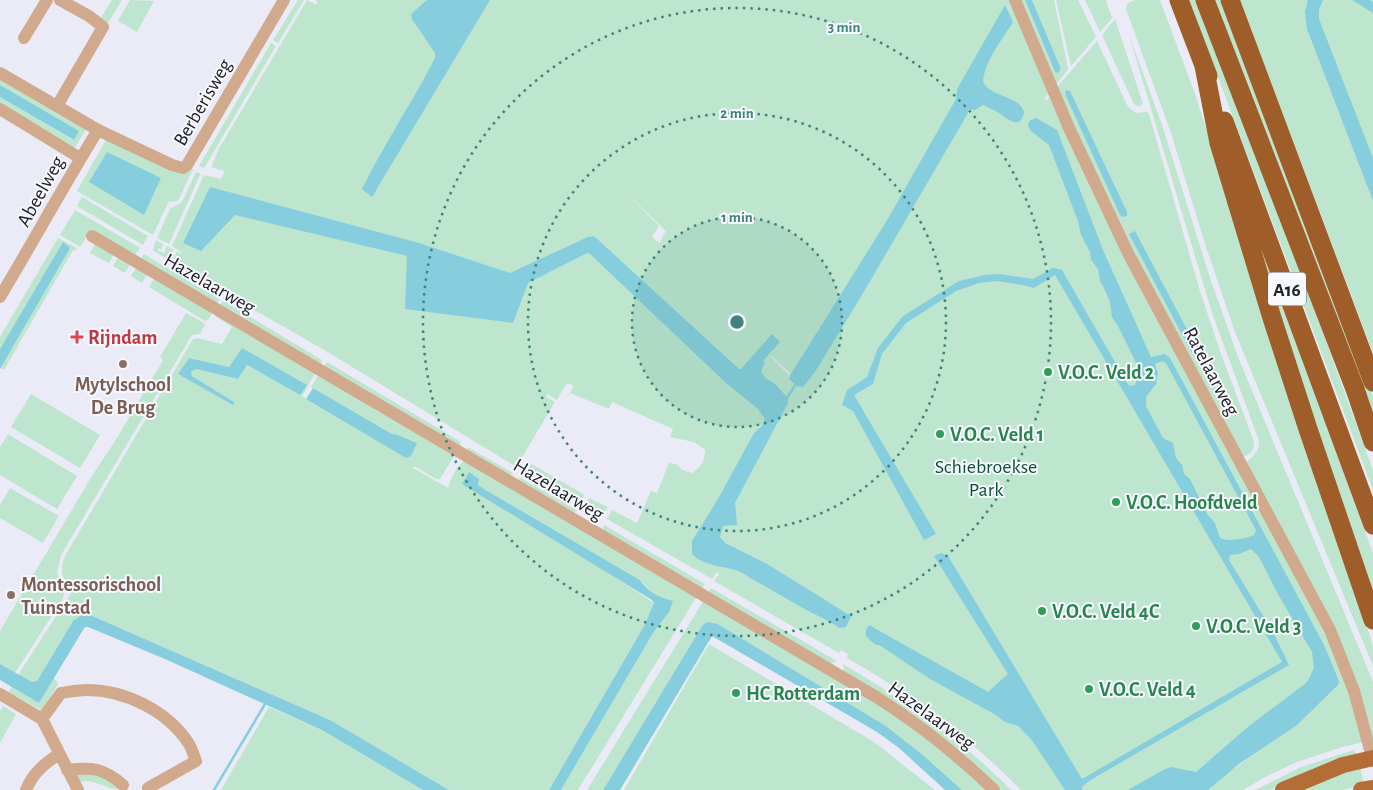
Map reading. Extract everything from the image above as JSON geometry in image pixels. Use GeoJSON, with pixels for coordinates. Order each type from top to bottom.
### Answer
{"type":"FeatureCollection","features":[{"type":"Feature","properties":{"kind":"highway","name":"A16"},"geometry":{"type":"LineString","coordinates":[[1179,0],[1373,526]]}},
{"type":"Feature","properties":{"kind":"highway","name":"A16"},"geometry":{"type":"LineString","coordinates":[[1205,0],[1355,389],[1373,442]]}},
{"type":"Feature","properties":{"kind":"highway","name":"A16"},"geometry":{"type":"LineString","coordinates":[[1230,0],[1373,382]]}},
{"type":"Feature","properties":{"kind":"highway","name":"A16"},"geometry":{"type":"LineString","coordinates":[[1204,66],[1219,144],[1308,429],[1373,620]]}},
{"type":"Feature","properties":{"kind":"main road"},"geometry":{"type":"LineString","coordinates":[[1283,790],[1322,773],[1368,760]]}},
{"type":"Feature","properties":{"kind":"street"},"geometry":{"type":"LineString","coordinates":[[24,38],[47,0]]}},
{"type":"Feature","properties":{"kind":"street"},"geometry":{"type":"LineString","coordinates":[[57,106],[103,27],[89,16],[60,0]]}},
{"type":"Feature","properties":{"kind":"street","name":"Berberisweg"},"geometry":{"type":"LineString","coordinates":[[98,130],[172,165],[183,168],[187,165],[284,0]]}},
{"type":"Feature","properties":{"kind":"street","name":"Ratelaarweg"},"geometry":{"type":"LineString","coordinates":[[1015,0],[1069,128],[1129,256],[1330,630],[1354,691],[1368,760]]}},
{"type":"Feature","properties":{"kind":"street"},"geometry":{"type":"LineString","coordinates":[[0,73],[98,130]]}},
{"type":"Feature","properties":{"kind":"street"},"geometry":{"type":"LineString","coordinates":[[2,115],[80,158]]}},
{"type":"Feature","properties":{"kind":"street","name":"Abeelweg"},"geometry":{"type":"LineString","coordinates":[[0,298],[98,130]]}},
{"type":"Feature","properties":{"kind":"street","name":"Hazelaarweg"},"geometry":{"type":"LineString","coordinates":[[92,236],[878,698],[917,723],[941,742],[994,790]]}},
{"type":"Feature","properties":{"kind":"street"},"geometry":{"type":"LineString","coordinates":[[42,719],[60,693],[78,691],[105,692],[126,696],[149,707],[170,722],[188,743],[196,761],[148,789]]}},
{"type":"Feature","properties":{"kind":"street"},"geometry":{"type":"LineString","coordinates":[[0,694],[42,719],[78,790]]}},
{"type":"Feature","properties":{"kind":"street"},"geometry":{"type":"LineString","coordinates":[[26,790],[30,780],[41,766],[59,754]]}},
{"type":"Feature","properties":{"kind":"street"},"geometry":{"type":"LineString","coordinates":[[67,770],[88,768],[100,770],[114,777],[123,785]]}},
{"type":"Feature","properties":{"kind":"green space"},"geometry":{"type":"Polygon","coordinates":[[[112,0],[122,0],[108,23],[100,19],[112,0]]]}},
{"type":"Feature","properties":{"kind":"green space"},"geometry":{"type":"Polygon","coordinates":[[[130,0],[154,1],[137,32],[118,21],[130,0]]]}},
{"type":"Feature","properties":{"kind":"green space"},"geometry":{"type":"Polygon","coordinates":[[[298,0],[304,0],[278,43],[273,40],[298,0]]]}},
{"type":"Feature","properties":{"kind":"green space","name":"Schiebroekse Park"},"geometry":{"type":"Polygon","coordinates":[[[307,0],[316,5],[318,2],[315,0],[1010,0],[1048,94],[1045,98],[1046,101],[1049,97],[1337,656],[1364,742],[1342,747],[1297,762],[1243,790],[1208,790],[1254,754],[1339,681],[1331,663],[1197,790],[1021,790],[960,734],[894,686],[847,658],[848,654],[841,650],[839,653],[714,581],[719,574],[717,572],[712,579],[607,519],[612,510],[637,523],[651,491],[657,493],[669,463],[676,464],[682,470],[692,473],[700,466],[705,450],[694,442],[670,437],[673,429],[612,402],[609,409],[570,393],[574,386],[567,383],[557,400],[547,394],[546,397],[555,402],[515,466],[326,351],[171,262],[177,251],[180,254],[181,252],[172,246],[204,175],[221,179],[225,171],[211,167],[220,147],[307,0]],[[621,188],[659,226],[652,237],[659,243],[666,231],[621,188]],[[779,342],[761,347],[789,375],[790,373],[769,354],[779,342]]]}},
{"type":"Feature","properties":{"kind":"green space"},"geometry":{"type":"Polygon","coordinates":[[[1020,0],[1025,0],[1055,72],[1058,73],[1061,69],[1032,0],[1054,0],[1068,68],[1055,86],[1020,0]]]}},
{"type":"Feature","properties":{"kind":"green space"},"geometry":{"type":"Polygon","coordinates":[[[1056,0],[1078,0],[1096,37],[1071,66],[1056,0]]]}},
{"type":"Feature","properties":{"kind":"green space"},"geometry":{"type":"Polygon","coordinates":[[[1085,0],[1106,0],[1113,17],[1100,32],[1085,0]]]}},
{"type":"Feature","properties":{"kind":"green space"},"geometry":{"type":"Polygon","coordinates":[[[1134,0],[1160,0],[1195,94],[1373,646],[1373,666],[1235,332],[1206,247],[1171,133],[1126,9],[1127,4],[1134,0]]]}},
{"type":"Feature","properties":{"kind":"green space"},"geometry":{"type":"Polygon","coordinates":[[[1189,0],[1196,0],[1305,284],[1373,470],[1373,490],[1189,0]]]}},
{"type":"Feature","properties":{"kind":"green space"},"geometry":{"type":"Polygon","coordinates":[[[1212,0],[1223,0],[1354,344],[1373,397],[1373,425],[1212,0]]]}},
{"type":"Feature","properties":{"kind":"green space"},"geometry":{"type":"Polygon","coordinates":[[[1240,0],[1373,0],[1373,353],[1240,0]]]}},
{"type":"Feature","properties":{"kind":"green space"},"geometry":{"type":"Polygon","coordinates":[[[1115,19],[1143,104],[1140,106],[1136,106],[1133,102],[1102,35],[1115,19]]]}},
{"type":"Feature","properties":{"kind":"green space"},"geometry":{"type":"Polygon","coordinates":[[[1129,35],[1162,125],[1210,278],[1238,357],[1373,682],[1373,739],[1368,719],[1246,463],[1257,451],[1259,441],[1212,313],[1129,35]]]}},
{"type":"Feature","properties":{"kind":"green space"},"geometry":{"type":"Polygon","coordinates":[[[1097,41],[1128,107],[1136,113],[1147,112],[1149,114],[1199,288],[1254,442],[1253,450],[1248,455],[1242,456],[1157,299],[1056,88],[1097,41]]]}},
{"type":"Feature","properties":{"kind":"green space"},"geometry":{"type":"Polygon","coordinates":[[[271,43],[276,46],[204,168],[199,166],[271,43]]]}},
{"type":"Feature","properties":{"kind":"green space"},"geometry":{"type":"Polygon","coordinates":[[[0,76],[86,129],[74,149],[0,104],[0,97],[73,140],[78,131],[0,85],[0,76]]]}},
{"type":"Feature","properties":{"kind":"green space"},"geometry":{"type":"Polygon","coordinates":[[[107,138],[193,169],[178,201],[169,201],[153,235],[77,191],[107,138]]]}},
{"type":"Feature","properties":{"kind":"green space"},"geometry":{"type":"Polygon","coordinates":[[[196,172],[201,174],[169,244],[157,238],[170,209],[182,202],[196,172]]]}},
{"type":"Feature","properties":{"kind":"green space"},"geometry":{"type":"Polygon","coordinates":[[[1235,179],[1373,553],[1373,597],[1235,179]]]}},
{"type":"Feature","properties":{"kind":"green space"},"geometry":{"type":"Polygon","coordinates":[[[82,197],[148,236],[143,245],[77,206],[82,197]]]}},
{"type":"Feature","properties":{"kind":"green space"},"geometry":{"type":"Polygon","coordinates":[[[75,210],[140,248],[135,255],[91,229],[80,247],[60,235],[75,210]]]}},
{"type":"Feature","properties":{"kind":"green space"},"geometry":{"type":"Polygon","coordinates":[[[58,238],[77,248],[75,251],[73,250],[4,370],[0,368],[63,243],[0,349],[0,337],[58,238]]]}},
{"type":"Feature","properties":{"kind":"green space"},"geometry":{"type":"Polygon","coordinates":[[[156,240],[163,244],[161,250],[158,248],[158,251],[164,253],[167,246],[174,250],[168,260],[153,250],[156,240]]]}},
{"type":"Feature","properties":{"kind":"green space"},"geometry":{"type":"Polygon","coordinates":[[[95,244],[114,254],[109,263],[90,253],[95,244]]]}},
{"type":"Feature","properties":{"kind":"green space"},"geometry":{"type":"Polygon","coordinates":[[[144,254],[219,299],[218,304],[141,259],[144,254]]]}},
{"type":"Feature","properties":{"kind":"green space"},"geometry":{"type":"Polygon","coordinates":[[[118,258],[130,264],[125,273],[113,266],[118,258]]]}},
{"type":"Feature","properties":{"kind":"green space"},"geometry":{"type":"Polygon","coordinates":[[[136,268],[147,275],[142,283],[131,276],[136,268]]]}},
{"type":"Feature","properties":{"kind":"green space"},"geometry":{"type":"Polygon","coordinates":[[[154,279],[213,312],[208,320],[205,321],[149,287],[154,279]]]}},
{"type":"Feature","properties":{"kind":"green space"},"geometry":{"type":"Polygon","coordinates":[[[222,302],[225,302],[322,360],[321,365],[220,306],[222,302]]]}},
{"type":"Feature","properties":{"kind":"green space"},"geometry":{"type":"Polygon","coordinates":[[[186,313],[205,325],[200,334],[192,335],[61,555],[57,572],[64,594],[62,600],[15,673],[0,664],[0,631],[163,360],[160,357],[186,313]]]}},
{"type":"Feature","properties":{"kind":"green space"},"geometry":{"type":"Polygon","coordinates":[[[217,313],[316,372],[302,396],[406,458],[411,456],[395,434],[311,387],[319,374],[377,411],[455,454],[440,479],[436,479],[414,466],[413,468],[448,488],[454,473],[464,461],[697,596],[578,790],[561,790],[653,633],[669,612],[640,580],[484,489],[478,485],[469,472],[466,479],[654,603],[644,626],[549,790],[449,790],[330,720],[90,615],[73,621],[37,681],[32,682],[18,675],[71,593],[62,575],[65,556],[193,339],[197,338],[222,344],[232,327],[215,316],[217,313]],[[242,348],[229,367],[189,358],[178,374],[234,402],[192,376],[191,372],[196,369],[238,379],[247,365],[300,395],[242,348]]]}},
{"type":"Feature","properties":{"kind":"green space"},"geometry":{"type":"Polygon","coordinates":[[[327,362],[461,442],[459,446],[324,367],[327,362]]]}},
{"type":"Feature","properties":{"kind":"green space"},"geometry":{"type":"Polygon","coordinates":[[[31,394],[100,435],[80,468],[11,427],[31,394]]]}},
{"type":"Feature","properties":{"kind":"green space"},"geometry":{"type":"Polygon","coordinates":[[[8,434],[77,476],[57,509],[0,475],[0,447],[8,434]]]}},
{"type":"Feature","properties":{"kind":"green space"},"geometry":{"type":"Polygon","coordinates":[[[468,447],[513,473],[509,475],[465,451],[468,447]]]}},
{"type":"Feature","properties":{"kind":"green space"},"geometry":{"type":"Polygon","coordinates":[[[528,462],[585,495],[582,500],[578,502],[525,472],[524,468],[528,462]]]}},
{"type":"Feature","properties":{"kind":"green space"},"geometry":{"type":"Polygon","coordinates":[[[519,477],[577,510],[573,513],[519,481],[519,477]]]}},
{"type":"Feature","properties":{"kind":"green space"},"geometry":{"type":"Polygon","coordinates":[[[10,488],[59,516],[43,543],[0,518],[0,505],[10,488]]]}},
{"type":"Feature","properties":{"kind":"green space"},"geometry":{"type":"Polygon","coordinates":[[[589,498],[608,507],[604,513],[600,514],[585,506],[589,498]]]}},
{"type":"Feature","properties":{"kind":"green space"},"geometry":{"type":"Polygon","coordinates":[[[604,525],[705,584],[701,590],[603,531],[604,525]]]}},
{"type":"Feature","properties":{"kind":"green space"},"geometry":{"type":"Polygon","coordinates":[[[711,588],[837,661],[829,664],[707,594],[711,588]]]}},
{"type":"Feature","properties":{"kind":"green space"},"geometry":{"type":"Polygon","coordinates":[[[704,600],[894,712],[990,790],[962,790],[924,756],[886,726],[718,624],[702,626],[603,790],[587,790],[704,600]]]}},
{"type":"Feature","properties":{"kind":"green space","name":"HC Rotterdam"},"geometry":{"type":"Polygon","coordinates":[[[709,644],[874,742],[935,790],[624,790],[709,644]]]}},
{"type":"Feature","properties":{"kind":"green space"},"geometry":{"type":"Polygon","coordinates":[[[843,664],[931,721],[992,771],[1011,790],[1000,790],[844,672],[843,664]]]}},
{"type":"Feature","properties":{"kind":"green space"},"geometry":{"type":"Polygon","coordinates":[[[54,678],[58,684],[41,710],[8,692],[12,687],[39,703],[54,678]]]}},
{"type":"Feature","properties":{"kind":"green space"},"geometry":{"type":"Polygon","coordinates":[[[3,706],[16,714],[0,743],[0,711],[3,706]]]}},
{"type":"Feature","properties":{"kind":"green space"},"geometry":{"type":"Polygon","coordinates":[[[269,707],[322,730],[423,790],[221,790],[269,707]]]}},
{"type":"Feature","properties":{"kind":"green space"},"geometry":{"type":"Polygon","coordinates":[[[1354,750],[1357,755],[1290,780],[1271,790],[1255,790],[1301,767],[1354,750]]]}},
{"type":"Feature","properties":{"kind":"green space"},"geometry":{"type":"Polygon","coordinates":[[[1360,766],[1364,785],[1342,790],[1291,790],[1360,766]]]}},
{"type":"Feature","properties":{"kind":"green space"},"geometry":{"type":"Polygon","coordinates":[[[97,772],[121,789],[92,782],[79,782],[75,773],[97,772]]]}},
{"type":"Feature","properties":{"kind":"water"},"geometry":{"type":"Polygon","coordinates":[[[427,0],[490,0],[372,197],[362,189],[435,58],[435,53],[412,19],[411,14],[427,0]]]}},
{"type":"Feature","properties":{"kind":"water"},"geometry":{"type":"Polygon","coordinates":[[[1025,0],[1032,0],[1061,69],[1058,73],[1055,72],[1025,0]]]}},
{"type":"Feature","properties":{"kind":"water"},"geometry":{"type":"Polygon","coordinates":[[[1308,0],[1323,0],[1319,10],[1319,19],[1373,158],[1373,201],[1307,29],[1305,12],[1308,0]]]}},
{"type":"Feature","properties":{"kind":"water"},"geometry":{"type":"Polygon","coordinates":[[[1352,0],[1370,0],[1373,2],[1373,13],[1352,0]]]}},
{"type":"Feature","properties":{"kind":"water"},"geometry":{"type":"Polygon","coordinates":[[[1005,5],[1013,22],[990,58],[983,82],[992,91],[1017,102],[1024,112],[1022,118],[1020,121],[1013,122],[983,105],[975,110],[968,109],[968,113],[815,372],[803,387],[797,386],[789,379],[791,374],[886,222],[956,99],[957,89],[1005,5]]]}},
{"type":"Feature","properties":{"kind":"water"},"geometry":{"type":"Polygon","coordinates":[[[0,85],[79,131],[74,140],[0,97],[0,85]]]}},
{"type":"Feature","properties":{"kind":"water"},"geometry":{"type":"Polygon","coordinates":[[[1067,90],[1070,91],[1127,212],[1127,216],[1123,217],[1120,215],[1066,96],[1065,92],[1067,90]]]}},
{"type":"Feature","properties":{"kind":"water"},"geometry":{"type":"Polygon","coordinates":[[[1036,118],[1057,130],[1103,250],[1151,357],[1165,354],[1170,358],[1324,645],[1339,681],[1338,685],[1297,725],[1239,764],[1208,790],[1128,790],[1171,767],[1196,772],[1249,726],[1305,684],[1314,667],[1312,652],[1279,596],[1259,557],[1251,549],[1239,554],[1230,555],[1229,560],[1273,632],[1289,665],[1089,781],[1082,787],[1082,790],[1065,790],[1031,739],[1018,726],[1005,722],[996,715],[930,679],[881,646],[874,644],[866,636],[866,630],[869,625],[988,692],[1008,674],[934,556],[941,553],[948,556],[1082,779],[1282,662],[1055,275],[1034,288],[997,281],[979,283],[956,291],[906,323],[882,354],[873,384],[854,395],[936,534],[924,540],[853,411],[842,405],[847,390],[867,377],[878,348],[903,316],[959,281],[999,274],[1033,279],[1053,268],[1062,270],[1127,383],[1130,386],[1135,385],[1140,371],[1112,317],[1110,302],[1100,281],[1098,269],[1091,260],[1090,252],[1081,235],[1078,221],[1049,145],[1031,131],[1028,126],[1029,121],[1036,118]],[[1162,361],[1155,364],[1158,373],[1156,384],[1146,397],[1146,406],[1163,438],[1173,443],[1176,458],[1182,465],[1184,474],[1190,479],[1207,514],[1215,523],[1220,538],[1237,540],[1254,535],[1256,530],[1166,363],[1162,361]]]}},
{"type":"Feature","properties":{"kind":"water"},"geometry":{"type":"Polygon","coordinates":[[[107,152],[161,178],[144,215],[89,182],[107,152]]]}},
{"type":"Feature","properties":{"kind":"water"},"geometry":{"type":"Polygon","coordinates":[[[210,187],[419,243],[510,273],[588,237],[594,236],[739,369],[772,334],[780,342],[763,361],[765,362],[761,371],[765,378],[774,383],[788,398],[788,403],[735,503],[737,525],[723,526],[720,537],[725,543],[767,564],[851,616],[846,627],[839,628],[744,574],[705,563],[692,554],[692,541],[718,499],[754,433],[762,426],[765,419],[758,409],[725,382],[590,254],[587,253],[528,283],[513,323],[405,309],[407,256],[235,215],[201,251],[183,243],[210,187]]]}},
{"type":"Feature","properties":{"kind":"water"},"geometry":{"type":"Polygon","coordinates":[[[1135,231],[1201,356],[1199,359],[1196,359],[1188,346],[1129,234],[1135,231]]]}},
{"type":"Feature","properties":{"kind":"water"},"geometry":{"type":"Polygon","coordinates":[[[63,242],[70,248],[0,369],[0,349],[63,242]]]}},
{"type":"Feature","properties":{"kind":"water"},"geometry":{"type":"Polygon","coordinates":[[[242,348],[307,385],[300,395],[247,365],[238,379],[196,369],[191,372],[192,376],[234,402],[233,405],[178,374],[189,358],[229,367],[242,348]]]}},
{"type":"Feature","properties":{"kind":"water"},"geometry":{"type":"Polygon","coordinates":[[[313,388],[392,434],[417,443],[411,456],[406,458],[306,399],[313,388]]]}},
{"type":"Feature","properties":{"kind":"water"},"geometry":{"type":"Polygon","coordinates":[[[469,472],[479,479],[478,485],[484,489],[640,580],[654,594],[673,601],[669,612],[653,633],[561,790],[549,790],[644,626],[654,603],[462,484],[469,472]]]}},
{"type":"Feature","properties":{"kind":"water"},"geometry":{"type":"Polygon","coordinates":[[[83,614],[90,615],[330,720],[449,790],[423,790],[322,730],[165,659],[88,627],[85,627],[83,630],[39,703],[0,680],[0,664],[32,682],[37,681],[73,621],[83,614]]]}},
{"type":"Feature","properties":{"kind":"water"},"geometry":{"type":"Polygon","coordinates":[[[707,622],[718,624],[886,726],[924,756],[962,790],[945,790],[899,748],[877,732],[712,636],[620,790],[603,790],[702,626],[707,622]]]}},
{"type":"Feature","properties":{"kind":"waterway"},"geometry":{"type":"LineString","coordinates":[[787,398],[797,382]]}},
{"type":"Feature","properties":{"kind":"waterway"},"geometry":{"type":"LineString","coordinates":[[214,790],[265,704]]}},
{"type":"Feature","properties":{"kind":"place","name":"Rijndam"},"geometry":{"type":"Point","coordinates":[77,337]}},
{"type":"Feature","properties":{"kind":"place","name":"Mytylschool De Brug"},"geometry":{"type":"Point","coordinates":[123,364]}},
{"type":"Feature","properties":{"kind":"place","name":"V.O.C. Veld 2"},"geometry":{"type":"Point","coordinates":[1048,372]}},
{"type":"Feature","properties":{"kind":"place","name":"V.O.C. Veld 1"},"geometry":{"type":"Point","coordinates":[940,434]}},
{"type":"Feature","properties":{"kind":"place","name":"V.O.C. Hoofdveld"},"geometry":{"type":"Point","coordinates":[1116,502]}},
{"type":"Feature","properties":{"kind":"place","name":"Montessorischool Tuinstad"},"geometry":{"type":"Point","coordinates":[11,595]}},
{"type":"Feature","properties":{"kind":"place","name":"V.O.C. Veld 4C"},"geometry":{"type":"Point","coordinates":[1042,611]}},
{"type":"Feature","properties":{"kind":"place","name":"V.O.C. Veld 3"},"geometry":{"type":"Point","coordinates":[1196,626]}},
{"type":"Feature","properties":{"kind":"place","name":"V.O.C. Veld 4"},"geometry":{"type":"Point","coordinates":[1089,689]}},
{"type":"Feature","properties":{"kind":"place","name":"HC Rotterdam"},"geometry":{"type":"Point","coordinates":[736,693]}}]}
